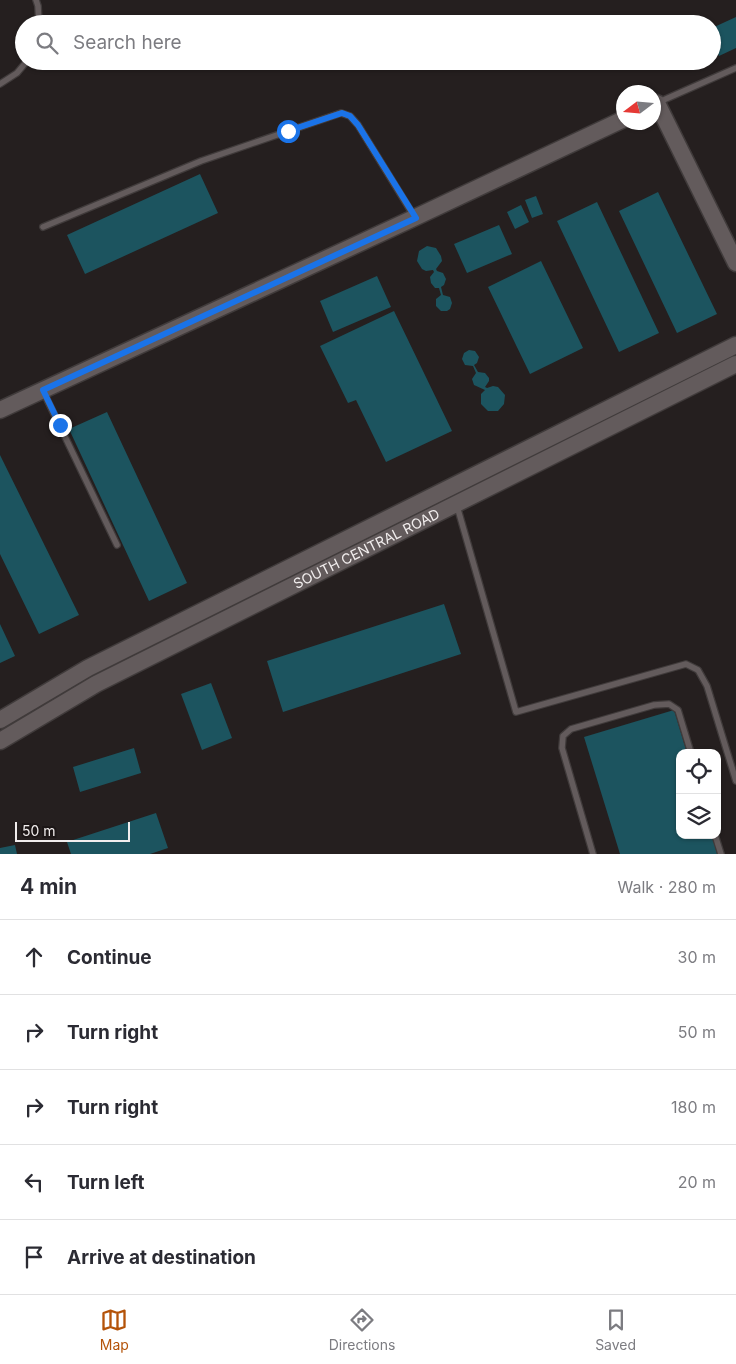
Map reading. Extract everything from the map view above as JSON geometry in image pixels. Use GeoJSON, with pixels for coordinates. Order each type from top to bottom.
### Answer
{"type":"FeatureCollection","features":[{"type":"Feature","properties":{"kind":"street"},"geometry":{"type":"LineString","coordinates":[[661,115],[734,254]]}},
{"type":"Feature","properties":{"kind":"street"},"geometry":{"type":"LineString","coordinates":[[0,410],[416,218],[616,123]]}},
{"type":"Feature","properties":{"kind":"street","name":"SOUTH CENTRAL ROAD"},"geometry":{"type":"LineString","coordinates":[[0,720],[88,668],[736,345]]}},
{"type":"Feature","properties":{"kind":"street","name":"SOUTH CENTRAL ROAD"},"geometry":{"type":"LineString","coordinates":[[0,741],[96,684],[736,364]]}},
{"type":"Feature","properties":{"kind":"lane"},"geometry":{"type":"LineString","coordinates":[[36,0],[38,15]]}},
{"type":"Feature","properties":{"kind":"lane"},"geometry":{"type":"LineString","coordinates":[[661,101],[736,68]]}},
{"type":"Feature","properties":{"kind":"lane"},"geometry":{"type":"LineString","coordinates":[[0,84],[20,70]]}},
{"type":"Feature","properties":{"kind":"lane"},"geometry":{"type":"LineString","coordinates":[[43,227],[201,161],[342,113],[350,116],[358,125],[416,218]]}},
{"type":"Feature","properties":{"kind":"lane"},"geometry":{"type":"LineString","coordinates":[[43,390],[117,545]]}},
{"type":"Feature","properties":{"kind":"lane"},"geometry":{"type":"LineString","coordinates":[[452,487],[516,712],[686,664],[698,670],[707,686],[736,781]]}},
{"type":"Feature","properties":{"kind":"lane"},"geometry":{"type":"LineString","coordinates":[[593,854],[562,748],[563,736],[571,730],[580,727],[654,705],[669,704],[678,710],[690,749]]}},
{"type":"Feature","properties":{"kind":"lane"},"geometry":{"type":"LineString","coordinates":[[716,839],[721,854]]}},
{"type":"Feature","properties":{"kind":"building"},"geometry":{"type":"Polygon","coordinates":[[[736,17],[736,48],[721,55],[721,24],[736,17]]]}},
{"type":"Feature","properties":{"kind":"building"},"geometry":{"type":"Polygon","coordinates":[[[200,174],[218,213],[85,274],[67,235],[200,174]]]}},
{"type":"Feature","properties":{"kind":"building"},"geometry":{"type":"Polygon","coordinates":[[[658,192],[717,314],[677,333],[619,211],[658,192]]]}},
{"type":"Feature","properties":{"kind":"building"},"geometry":{"type":"Polygon","coordinates":[[[536,196],[543,214],[532,218],[525,200],[536,196]]]}},
{"type":"Feature","properties":{"kind":"building"},"geometry":{"type":"Polygon","coordinates":[[[597,202],[659,333],[619,352],[557,221],[597,202]]]}},
{"type":"Feature","properties":{"kind":"building"},"geometry":{"type":"Polygon","coordinates":[[[521,205],[529,222],[515,229],[507,212],[521,205]]]}},
{"type":"Feature","properties":{"kind":"building"},"geometry":{"type":"Polygon","coordinates":[[[499,225],[512,254],[467,273],[454,244],[499,225]]]}},
{"type":"Feature","properties":{"kind":"building"},"geometry":{"type":"Polygon","coordinates":[[[427,246],[436,248],[441,256],[442,261],[436,269],[443,273],[446,279],[441,287],[443,295],[450,297],[452,303],[447,311],[441,311],[436,306],[436,299],[441,295],[439,288],[435,288],[431,283],[430,277],[434,272],[433,270],[426,271],[422,269],[417,261],[419,251],[427,246]]]}},
{"type":"Feature","properties":{"kind":"building"},"geometry":{"type":"Polygon","coordinates":[[[541,261],[583,348],[530,374],[488,287],[541,261]]]}},
{"type":"Feature","properties":{"kind":"building"},"geometry":{"type":"Polygon","coordinates":[[[377,276],[391,307],[333,332],[320,301],[377,276]]]}},
{"type":"Feature","properties":{"kind":"building"},"geometry":{"type":"Polygon","coordinates":[[[394,311],[452,431],[386,462],[356,400],[348,403],[320,346],[394,311]]]}},
{"type":"Feature","properties":{"kind":"building"},"geometry":{"type":"Polygon","coordinates":[[[469,350],[475,351],[479,357],[474,365],[478,372],[485,373],[489,378],[485,387],[498,387],[505,395],[504,404],[498,411],[488,411],[481,404],[481,394],[485,390],[474,385],[472,379],[476,373],[473,366],[465,365],[462,359],[464,353],[469,350]]]}},
{"type":"Feature","properties":{"kind":"building"},"geometry":{"type":"Polygon","coordinates":[[[107,412],[187,583],[149,601],[69,429],[107,412]]]}},
{"type":"Feature","properties":{"kind":"building"},"geometry":{"type":"Polygon","coordinates":[[[0,455],[79,615],[39,634],[0,554],[0,455]]]}},
{"type":"Feature","properties":{"kind":"building"},"geometry":{"type":"Polygon","coordinates":[[[444,604],[461,654],[283,712],[267,661],[444,604]]]}},
{"type":"Feature","properties":{"kind":"building"},"geometry":{"type":"Polygon","coordinates":[[[0,624],[15,656],[0,663],[0,624]]]}},
{"type":"Feature","properties":{"kind":"building"},"geometry":{"type":"Polygon","coordinates":[[[211,683],[232,738],[202,750],[181,694],[211,683]]]}},
{"type":"Feature","properties":{"kind":"building"},"geometry":{"type":"Polygon","coordinates":[[[674,710],[686,749],[676,749],[676,839],[713,839],[717,854],[620,854],[584,737],[674,710]]]}},
{"type":"Feature","properties":{"kind":"building"},"geometry":{"type":"Polygon","coordinates":[[[134,748],[141,773],[80,792],[73,767],[134,748]]]}},
{"type":"Feature","properties":{"kind":"building"},"geometry":{"type":"Polygon","coordinates":[[[156,813],[168,848],[150,854],[71,854],[67,842],[156,813]]]}},
{"type":"Feature","properties":{"kind":"building"},"geometry":{"type":"Polygon","coordinates":[[[15,845],[17,854],[0,854],[0,848],[15,845]]]}},
{"type":"Feature","properties":{"kind":"route"},"geometry":{"type":"LineString","coordinates":[[60,425],[43,390],[416,218],[358,125],[350,116],[342,113],[288,131]]}}]}
